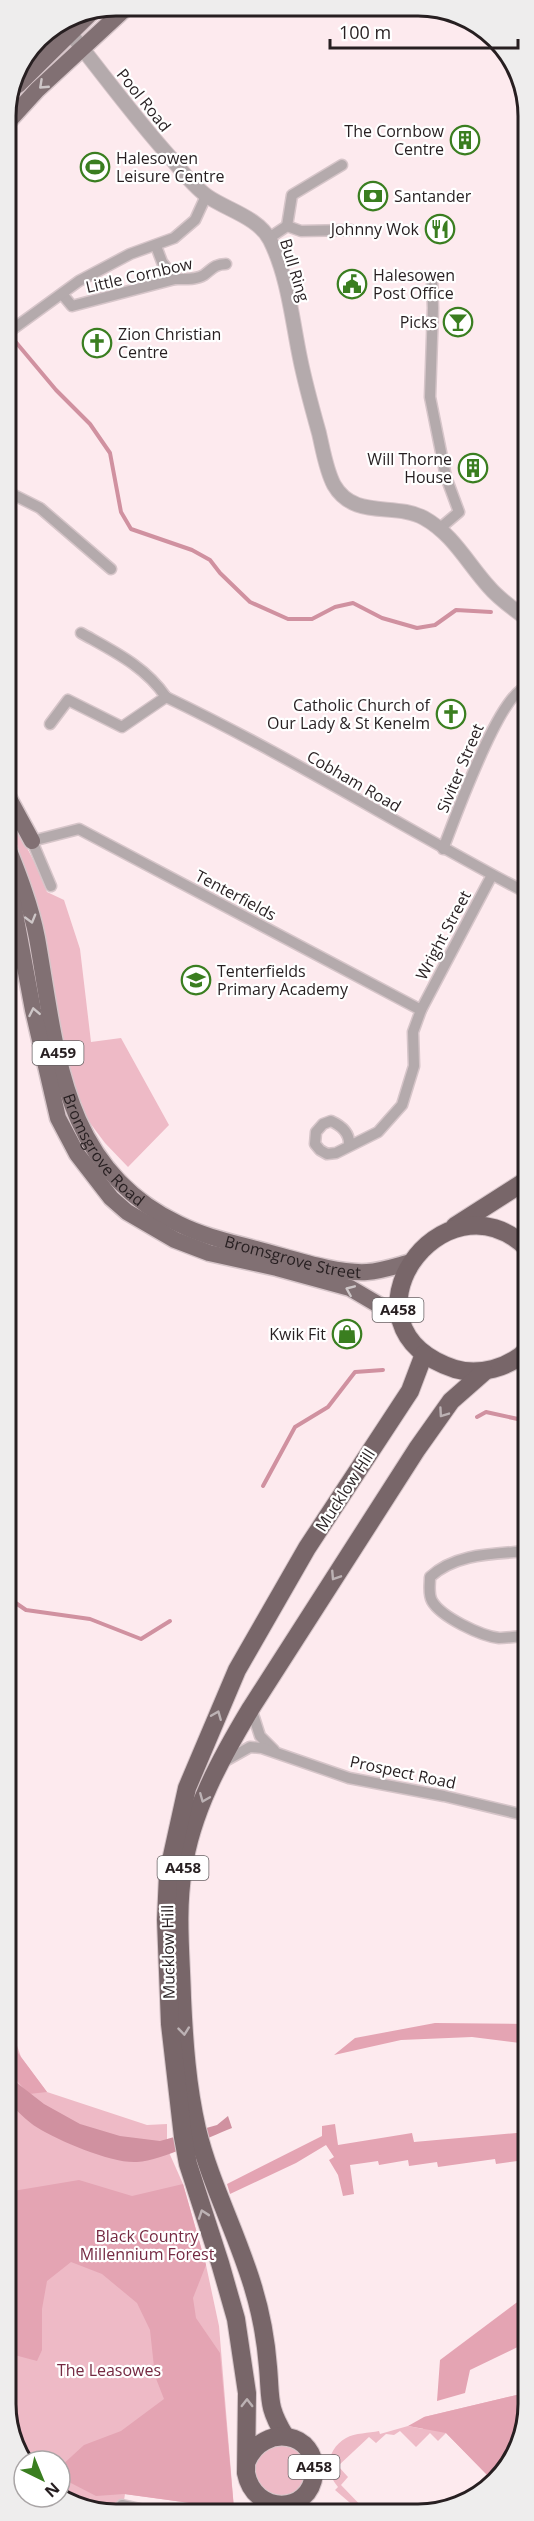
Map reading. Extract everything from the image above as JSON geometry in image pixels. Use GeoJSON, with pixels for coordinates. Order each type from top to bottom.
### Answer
{"type":"FeatureCollection","features":[{"type":"Feature","properties":{"kind":"highway","name":"A458"},"geometry":{"type":"LineString","coordinates":[[424,1354],[410,1337],[397,1308],[401,1281],[411,1262],[421,1249],[518,1186]]}},
{"type":"Feature","properties":{"kind":"highway","name":"A458"},"geometry":{"type":"LineString","coordinates":[[443,1234],[461,1228],[485,1226],[508,1233],[518,1241]]}},
{"type":"Feature","properties":{"kind":"highway"},"geometry":{"type":"LineString","coordinates":[[424,1354],[466,1372],[484,1372]]}},
{"type":"Feature","properties":{"kind":"highway","name":"Mucklow Hill"},"geometry":{"type":"LineString","coordinates":[[260,2504],[248,2480],[247,2393],[236,2319],[191,2174],[183,2137],[170,2024],[166,1920],[168,1874],[187,1788],[237,1670],[307,1548],[410,1391],[424,1354]]}},
{"type":"Feature","properties":{"kind":"highway","name":"A458"},"geometry":{"type":"LineString","coordinates":[[484,1372],[517,1358]]}},
{"type":"Feature","properties":{"kind":"highway","name":"Mucklow Hill"},"geometry":{"type":"LineString","coordinates":[[295,2504],[308,2489],[314,2468],[307,2449],[300,2441],[285,2436],[273,2416],[268,2401],[268,2368],[262,2322],[254,2288],[209,2169],[197,2128],[183,2022],[179,1918],[183,1870],[202,1801],[216,1770],[251,1708],[417,1449],[451,1401],[484,1372]]}},
{"type":"Feature","properties":{"kind":"highway","name":"A458"},"geometry":{"type":"LineString","coordinates":[[248,2461],[250,2454],[261,2443],[267,2439],[285,2436]]}},
{"type":"Feature","properties":{"kind":"main road"},"geometry":{"type":"LineString","coordinates":[[17,112],[37,90],[118,16]]}},
{"type":"Feature","properties":{"kind":"main road"},"geometry":{"type":"LineString","coordinates":[[25,78],[79,24]]}},
{"type":"Feature","properties":{"kind":"main road"},"geometry":{"type":"LineString","coordinates":[[17,813],[32,841]]}},
{"type":"Feature","properties":{"kind":"main road","name":"Bromsgrove Road"},"geometry":{"type":"LineString","coordinates":[[17,876],[36,936],[47,1005],[70,1104],[87,1141],[111,1174],[176,1232]]}},
{"type":"Feature","properties":{"kind":"main road","name":"Bromsgrove Road"},"geometry":{"type":"LineString","coordinates":[[17,923],[33,1010],[58,1118],[77,1154],[111,1198],[135,1218],[176,1232]]}},
{"type":"Feature","properties":{"kind":"main road","name":"Bromsgrove Street"},"geometry":{"type":"LineString","coordinates":[[176,1232],[210,1237],[347,1271],[381,1271],[411,1262]]}},
{"type":"Feature","properties":{"kind":"main road","name":"Bromsgrove Street"},"geometry":{"type":"LineString","coordinates":[[176,1232],[209,1253],[277,1268],[350,1288],[400,1318]]}},
{"type":"Feature","properties":{"kind":"street","name":"Pool Road"},"geometry":{"type":"LineString","coordinates":[[70,33],[158,144],[206,196]]}},
{"type":"Feature","properties":{"kind":"street"},"geometry":{"type":"LineString","coordinates":[[269,238],[287,226],[292,195],[342,165]]}},
{"type":"Feature","properties":{"kind":"street","name":"Bull Ring"},"geometry":{"type":"LineString","coordinates":[[206,196],[249,219],[269,238],[285,284],[306,385],[324,454],[334,484],[343,497],[355,505],[370,510],[407,512],[424,518],[439,529],[474,566],[488,586],[518,611]]}},
{"type":"Feature","properties":{"kind":"street"},"geometry":{"type":"LineString","coordinates":[[17,325],[79,281],[130,254],[156,246],[174,237],[195,220],[206,196]]}},
{"type":"Feature","properties":{"kind":"street"},"geometry":{"type":"LineString","coordinates":[[287,226],[301,231],[351,230]]}},
{"type":"Feature","properties":{"kind":"street"},"geometry":{"type":"LineString","coordinates":[[156,246],[162,262],[175,279]]}},
{"type":"Feature","properties":{"kind":"street","name":"Little Cornbow"},"geometry":{"type":"LineString","coordinates":[[62,294],[72,306],[175,279],[187,280],[202,276],[217,264],[226,264]]}},
{"type":"Feature","properties":{"kind":"street"},"geometry":{"type":"LineString","coordinates":[[432,280],[434,308],[430,397],[446,477],[459,512],[439,529]]}},
{"type":"Feature","properties":{"kind":"street"},"geometry":{"type":"LineString","coordinates":[[17,496],[40,508],[111,569]]}},
{"type":"Feature","properties":{"kind":"street"},"geometry":{"type":"LineString","coordinates":[[50,724],[68,700],[122,727],[166,697],[155,680],[142,669],[81,633]]}},
{"type":"Feature","properties":{"kind":"street","name":"Siviter Street"},"geometry":{"type":"LineString","coordinates":[[443,849],[473,771],[495,725],[518,692]]}},
{"type":"Feature","properties":{"kind":"street","name":"Cobham Road"},"geometry":{"type":"LineString","coordinates":[[166,697],[226,725],[443,849],[518,888]]}},
{"type":"Feature","properties":{"kind":"street","name":"Tenterfields"},"geometry":{"type":"LineString","coordinates":[[32,841],[79,829],[421,1010]]}},
{"type":"Feature","properties":{"kind":"street"},"geometry":{"type":"LineString","coordinates":[[32,841],[51,886]]}},
{"type":"Feature","properties":{"kind":"street","name":"Wright Street"},"geometry":{"type":"LineString","coordinates":[[349,1145],[378,1132],[402,1105],[414,1066],[412,1032],[421,1010],[492,875]]}},
{"type":"Feature","properties":{"kind":"street"},"geometry":{"type":"LineString","coordinates":[[517,1552],[475,1556],[439,1569],[430,1577],[429,1591],[439,1609],[469,1628],[498,1638],[517,1637]]}},
{"type":"Feature","properties":{"kind":"street"},"geometry":{"type":"LineString","coordinates":[[251,1708],[260,1736],[274,1750]]}},
{"type":"Feature","properties":{"kind":"street","name":"Prospect Road"},"geometry":{"type":"LineString","coordinates":[[216,1770],[231,1755],[250,1747],[274,1750],[349,1778],[517,1814]]}},
{"type":"Feature","properties":{"kind":"green space"},"geometry":{"type":"Polygon","coordinates":[[[17,832],[25,844],[47,892],[64,900],[80,949],[91,1042],[121,1038],[169,1125],[128,1167],[105,1143],[81,1111],[69,1080],[41,928],[17,843],[17,832]]]}},
{"type":"Feature","properties":{"kind":"green space"},"geometry":{"type":"Polygon","coordinates":[[[435,2023],[517,2024],[517,2043],[472,2037],[401,2040],[334,2055],[355,2038],[435,2023]]]}},
{"type":"Feature","properties":{"kind":"green space","name":"The Leasowes"},"geometry":{"type":"Polygon","coordinates":[[[16,2043],[21,2057],[47,2092],[147,2125],[167,2124],[167,2148],[183,2184],[206,2265],[219,2326],[234,2504],[198,2504],[125,2494],[123,2504],[97,2503],[72,2493],[72,2449],[27,2449],[17,2417],[16,2043]]]}},
{"type":"Feature","properties":{"kind":"green space"},"geometry":{"type":"Polygon","coordinates":[[[16,2047],[47,2092],[29,2094],[16,2080],[16,2047]]]}},
{"type":"Feature","properties":{"kind":"green space","name":"Black Country Millennium Forest"},"geometry":{"type":"Polygon","coordinates":[[[335,2124],[338,2145],[412,2133],[414,2142],[517,2133],[517,2161],[496,2164],[495,2159],[438,2167],[437,2162],[409,2166],[408,2160],[379,2165],[378,2161],[350,2165],[354,2194],[343,2196],[338,2175],[329,2160],[334,2157],[326,2145],[296,2163],[230,2194],[227,2184],[322,2136],[322,2126],[335,2124]]]}},
{"type":"Feature","properties":{"kind":"green space","name":"Black Country Millennium Forest"},"geometry":{"type":"Polygon","coordinates":[[[79,2180],[132,2196],[183,2184],[206,2265],[193,2298],[196,2318],[220,2353],[234,2504],[197,2504],[124,2494],[96,2496],[72,2484],[72,2456],[84,2445],[121,2431],[164,2399],[155,2376],[150,2330],[137,2303],[102,2274],[71,2262],[47,2281],[42,2309],[42,2350],[37,2361],[16,2355],[16,2190],[79,2180]]]}},
{"type":"Feature","properties":{"kind":"green space"},"geometry":{"type":"Polygon","coordinates":[[[517,2302],[517,2347],[470,2370],[465,2393],[437,2401],[440,2360],[517,2302]]]}},
{"type":"Feature","properties":{"kind":"green space"},"geometry":{"type":"Polygon","coordinates":[[[517,2395],[516,2424],[510,2443],[487,2475],[446,2433],[438,2441],[430,2433],[416,2447],[400,2431],[394,2435],[386,2434],[376,2443],[369,2437],[338,2466],[348,2477],[341,2485],[359,2504],[351,2504],[335,2490],[338,2487],[329,2467],[331,2454],[346,2438],[379,2431],[380,2434],[408,2426],[423,2429],[424,2417],[517,2395]]]}},
{"type":"Feature","properties":{"kind":"green space"},"geometry":{"type":"Polygon","coordinates":[[[517,2395],[516,2424],[510,2443],[487,2475],[446,2433],[408,2426],[424,2417],[517,2395]]]}},
{"type":"Feature","properties":{"kind":"green space"},"geometry":{"type":"Polygon","coordinates":[[[280,2445],[290,2447],[298,2453],[304,2461],[306,2471],[304,2481],[298,2489],[290,2495],[280,2497],[270,2495],[262,2489],[256,2481],[254,2471],[256,2461],[262,2453],[270,2447],[280,2445]]]}},
{"type":"Feature","properties":{"kind":"shaded area"},"geometry":{"type":"Polygon","coordinates":[[[16,2082],[44,2104],[80,2124],[120,2136],[160,2141],[217,2125],[228,2116],[232,2128],[160,2157],[127,2162],[101,2156],[72,2145],[30,2122],[16,2109],[16,2082]]]}},
{"type":"Feature","properties":{"kind":"waterway"},"geometry":{"type":"LineString","coordinates":[[17,343],[56,390],[90,424],[110,453],[121,512],[131,529],[192,550],[210,560],[250,602],[288,619],[312,619],[335,607],[353,603],[382,618],[417,628],[435,625],[456,610],[491,612]]}},
{"type":"Feature","properties":{"kind":"waterway"},"geometry":{"type":"LineString","coordinates":[[263,1486],[295,1427],[328,1407],[355,1372],[383,1370]]}},
{"type":"Feature","properties":{"kind":"waterway"},"geometry":{"type":"LineString","coordinates":[[477,1417],[486,1412],[517,1419]]}},
{"type":"Feature","properties":{"kind":"waterway"},"geometry":{"type":"LineString","coordinates":[[16,1603],[26,1610],[90,1619],[141,1639],[170,1621]]}},
{"type":"Feature","properties":{"kind":"place","name":"The Cornbow Centre"},"geometry":{"type":"Point","coordinates":[465,140]}},
{"type":"Feature","properties":{"kind":"place","name":"Halesowen Leisure Centre"},"geometry":{"type":"Point","coordinates":[95,167]}},
{"type":"Feature","properties":{"kind":"place","name":"Santander"},"geometry":{"type":"Point","coordinates":[373,196]}},
{"type":"Feature","properties":{"kind":"place","name":"Johnny Wok"},"geometry":{"type":"Point","coordinates":[440,229]}},
{"type":"Feature","properties":{"kind":"place","name":"Halesowen Post Office"},"geometry":{"type":"Point","coordinates":[352,284]}},
{"type":"Feature","properties":{"kind":"place","name":"Picks"},"geometry":{"type":"Point","coordinates":[458,322]}},
{"type":"Feature","properties":{"kind":"place","name":"Zion Christian Centre"},"geometry":{"type":"Point","coordinates":[97,343]}},
{"type":"Feature","properties":{"kind":"place","name":"Will Thorne House"},"geometry":{"type":"Point","coordinates":[473,468]}},
{"type":"Feature","properties":{"kind":"place","name":"Catholic Church of Our Lady & St Kenelm"},"geometry":{"type":"Point","coordinates":[451,714]}},
{"type":"Feature","properties":{"kind":"place","name":"Tenterfields Primary Academy"},"geometry":{"type":"Point","coordinates":[196,980]}},
{"type":"Feature","properties":{"kind":"place","name":"Kwik Fit"},"geometry":{"type":"Point","coordinates":[347,1334]}}]}
